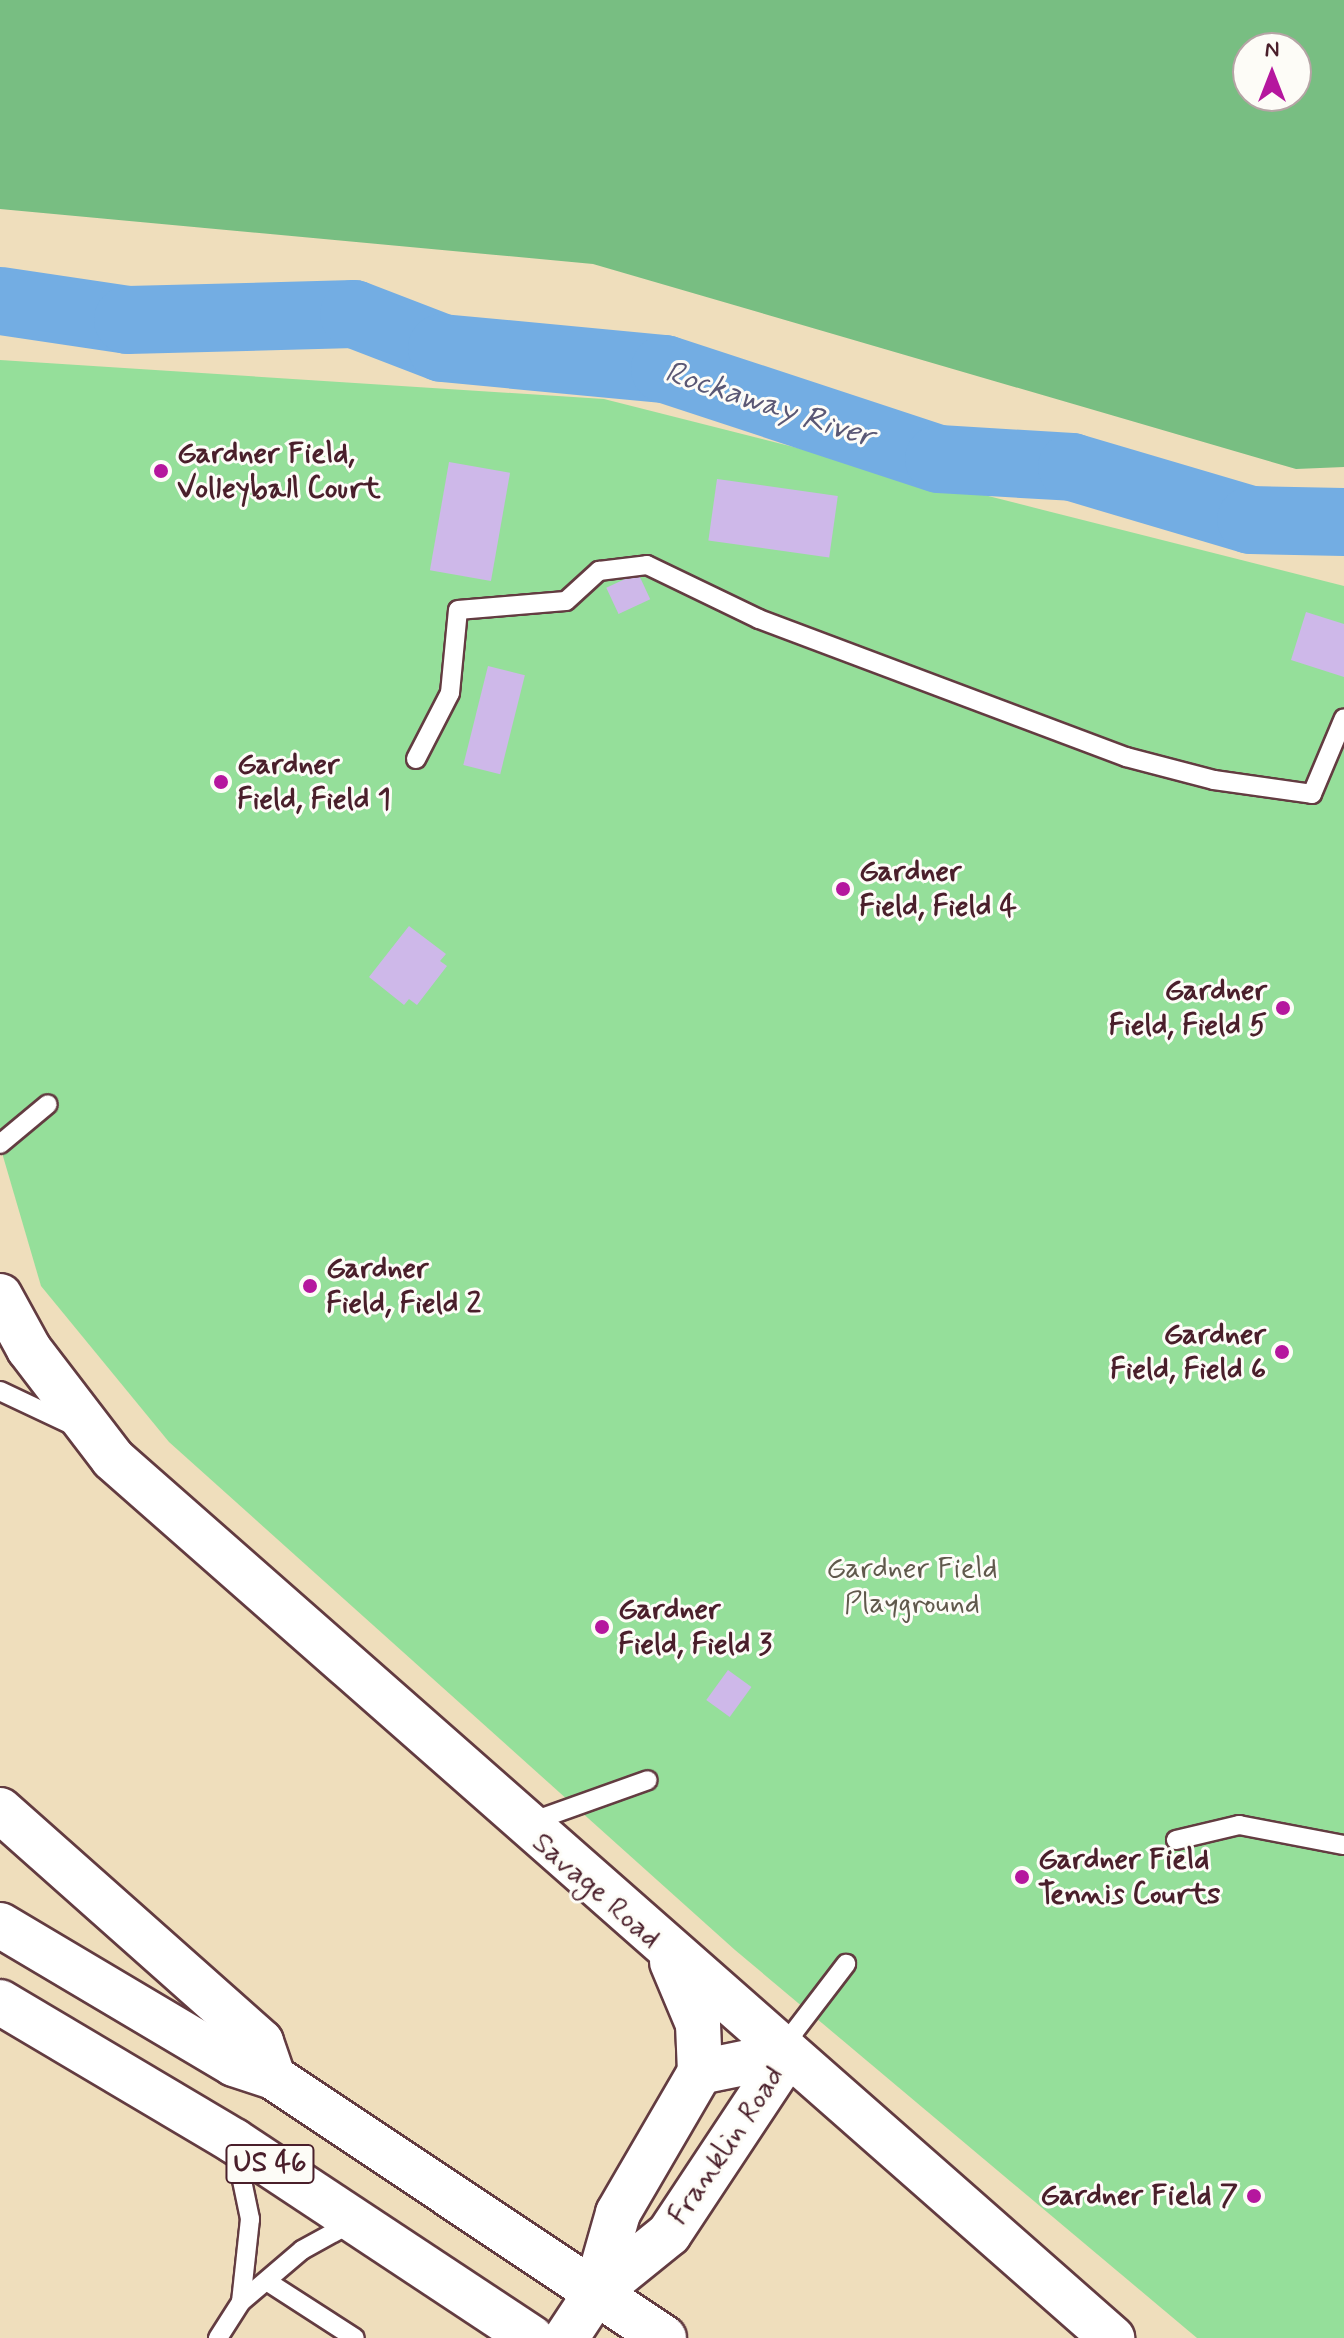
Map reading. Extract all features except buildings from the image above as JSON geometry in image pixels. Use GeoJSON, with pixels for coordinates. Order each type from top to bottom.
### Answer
{"type":"FeatureCollection","features":[{"type":"Feature","properties":{"kind":"main road","name":"Savage Road"},"geometry":{"type":"LineString","coordinates":[[0,1296],[90,1433],[521,1825],[1112,2338]]}},
{"type":"Feature","properties":{"kind":"main road"},"geometry":{"type":"LineString","coordinates":[[0,1810],[261,2042],[273,2077]]}},
{"type":"Feature","properties":{"kind":"main road","name":"US 46"},"geometry":{"type":"LineString","coordinates":[[0,1925],[234,2064],[273,2077],[664,2338]]}},
{"type":"Feature","properties":{"kind":"main road"},"geometry":{"type":"LineString","coordinates":[[669,1954],[698,2024],[700,2072]]}},
{"type":"Feature","properties":{"kind":"main road","name":"US 46"},"geometry":{"type":"LineString","coordinates":[[0,2002],[234,2141],[532,2338]]}},
{"type":"Feature","properties":{"kind":"main road","name":"Franklin Road"},"geometry":{"type":"LineString","coordinates":[[566,2338],[595,2294],[618,2213],[700,2072],[788,2054]]}},
{"type":"Feature","properties":{"kind":"main road","name":"Franklin Road"},"geometry":{"type":"LineString","coordinates":[[595,2294],[669,2234],[788,2054]]}},
{"type":"Feature","properties":{"kind":"lane"},"geometry":{"type":"LineString","coordinates":[[416,759],[450,693],[458,610],[566,601],[599,571],[647,565],[803,635],[1126,757],[1214,780],[1312,794],[1344,718]]}},
{"type":"Feature","properties":{"kind":"lane"},"geometry":{"type":"LineString","coordinates":[[0,1144],[48,1104]]}},
{"type":"Feature","properties":{"kind":"lane","name":"Savage Road"},"geometry":{"type":"LineString","coordinates":[[0,1391],[90,1433]]}},
{"type":"Feature","properties":{"kind":"lane"},"geometry":{"type":"LineString","coordinates":[[521,1825],[648,1780]]}},
{"type":"Feature","properties":{"kind":"lane"},"geometry":{"type":"LineString","coordinates":[[1176,1840],[1239,1825],[1344,1845]]}},
{"type":"Feature","properties":{"kind":"lane"},"geometry":{"type":"LineString","coordinates":[[788,2054],[794,2032],[846,1964]]}},
{"type":"Feature","properties":{"kind":"lane"},"geometry":{"type":"LineString","coordinates":[[234,2141],[250,2219],[241,2302]]}},
{"type":"Feature","properties":{"kind":"lane"},"geometry":{"type":"LineString","coordinates":[[218,2338],[241,2302],[302,2250],[356,2221]]}},
{"type":"Feature","properties":{"kind":"lane"},"geometry":{"type":"LineString","coordinates":[[268,2282],[355,2338]]}},
{"type":"Feature","properties":{"kind":"green space"},"geometry":{"type":"Polygon","coordinates":[[[0,0],[1344,0],[1344,467],[1296,469],[593,264],[0,209],[0,0]]]}},
{"type":"Feature","properties":{"kind":"green space","name":"Gardner Field Playground"},"geometry":{"type":"Polygon","coordinates":[[[0,360],[604,399],[1344,586],[1344,2338],[1197,2338],[735,1950],[169,1442],[41,1286],[0,1146],[0,360]]]}},
{"type":"Feature","properties":{"kind":"waterway","name":"Rockaway River"},"geometry":{"type":"LineString","coordinates":[[0,301],[128,320],[354,314],[442,348],[665,369],[939,459],[1072,467],[1251,520],[1344,522]]}},
{"type":"Feature","properties":{"kind":"place","name":"Gardner Field, Volleyball Court"},"geometry":{"type":"Point","coordinates":[161,471]}},
{"type":"Feature","properties":{"kind":"place","name":"Gardner Field, Field 1"},"geometry":{"type":"Point","coordinates":[221,782]}},
{"type":"Feature","properties":{"kind":"place","name":"Gardner Field, Field 4"},"geometry":{"type":"Point","coordinates":[843,889]}},
{"type":"Feature","properties":{"kind":"place","name":"Gardner Field, Field 5"},"geometry":{"type":"Point","coordinates":[1283,1008]}},
{"type":"Feature","properties":{"kind":"place","name":"Gardner Field, Field 2"},"geometry":{"type":"Point","coordinates":[310,1286]}},
{"type":"Feature","properties":{"kind":"place","name":"Gardner Field, Field 6"},"geometry":{"type":"Point","coordinates":[1282,1352]}},
{"type":"Feature","properties":{"kind":"place","name":"Gardner Field, Field 3"},"geometry":{"type":"Point","coordinates":[602,1627]}},
{"type":"Feature","properties":{"kind":"place","name":"Gardner Field Tennis Courts"},"geometry":{"type":"Point","coordinates":[1022,1877]}},
{"type":"Feature","properties":{"kind":"place","name":"Gardner Field 7"},"geometry":{"type":"Point","coordinates":[1254,2196]}}]}
